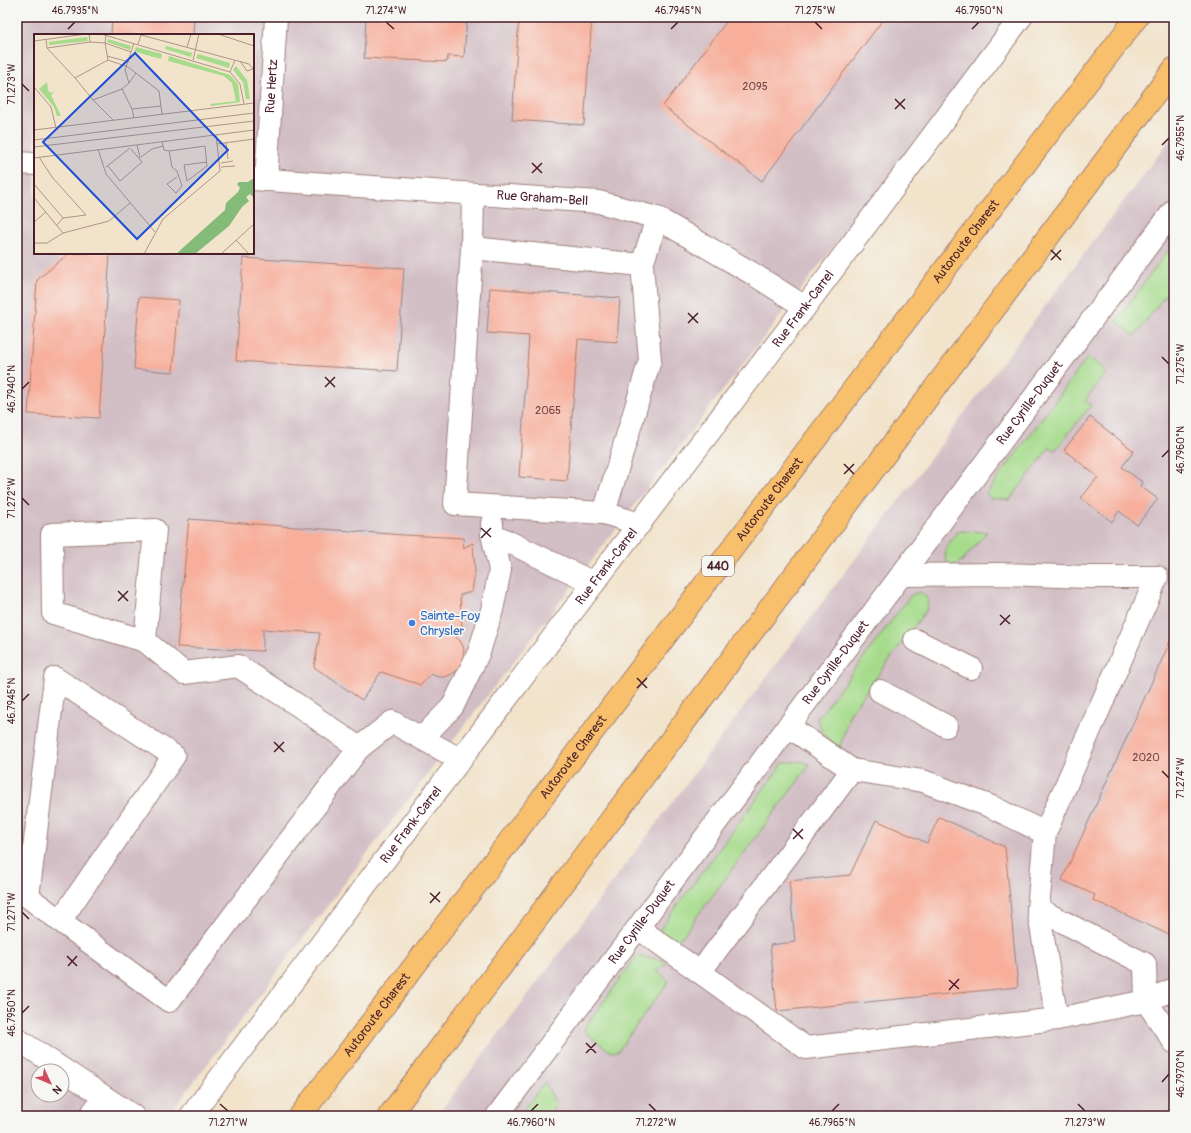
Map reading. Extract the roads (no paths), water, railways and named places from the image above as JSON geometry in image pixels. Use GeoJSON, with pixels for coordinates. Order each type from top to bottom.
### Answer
{"type":"FeatureCollection","features":[{"type":"Feature","properties":{"kind":"highway"},"geometry":{"type":"LineString","coordinates":[[1099,68],[1131,17]]}},
{"type":"Feature","properties":{"kind":"highway","name":"Autoroute Charest"},"geometry":{"type":"LineString","coordinates":[[300,1116],[1137,17]]}},
{"type":"Feature","properties":{"kind":"highway"},"geometry":{"type":"LineString","coordinates":[[389,1116],[1174,69]]}},
{"type":"Feature","properties":{"kind":"street","name":"Rue Hertz"},"geometry":{"type":"LineString","coordinates":[[259,180],[276,17]]}},
{"type":"Feature","properties":{"kind":"street","name":"Rue Frank-Carrel"},"geometry":{"type":"LineString","coordinates":[[191,1116],[805,307],[1021,17]]}},
{"type":"Feature","properties":{"kind":"street"},"geometry":{"type":"LineString","coordinates":[[17,163],[34,164]]}},
{"type":"Feature","properties":{"kind":"street","name":"Rue Graham-Bell"},"geometry":{"type":"LineString","coordinates":[[259,180],[599,202],[657,218],[750,272],[805,307]]}},
{"type":"Feature","properties":{"kind":"street"},"geometry":{"type":"LineString","coordinates":[[473,194],[472,248],[455,504],[604,513],[640,524]]}},
{"type":"Feature","properties":{"kind":"street","name":"Rue Cyrille-Duquet"},"geometry":{"type":"LineString","coordinates":[[497,1116],[1174,210]]}},
{"type":"Feature","properties":{"kind":"street"},"geometry":{"type":"LineString","coordinates":[[604,513],[650,360],[642,265],[657,218]]}},
{"type":"Feature","properties":{"kind":"street"},"geometry":{"type":"LineString","coordinates":[[472,248],[642,265]]}},
{"type":"Feature","properties":{"kind":"street"},"geometry":{"type":"LineString","coordinates":[[422,738],[453,706],[480,652],[492,610],[500,570],[492,534],[492,506]]}},
{"type":"Feature","properties":{"kind":"street"},"geometry":{"type":"LineString","coordinates":[[145,641],[155,530],[52,534],[53,613],[145,641],[184,673],[238,666],[359,748]]}},
{"type":"Feature","properties":{"kind":"street"},"geometry":{"type":"LineString","coordinates":[[492,534],[594,584]]}},
{"type":"Feature","properties":{"kind":"street"},"geometry":{"type":"LineString","coordinates":[[902,575],[1001,574],[1088,577],[1165,577],[1045,833],[1038,909],[1057,1019]]}},
{"type":"Feature","properties":{"kind":"street"},"geometry":{"type":"LineString","coordinates":[[915,640],[971,668]]}},
{"type":"Feature","properties":{"kind":"street"},"geometry":{"type":"LineString","coordinates":[[60,920],[174,756],[54,678],[28,897],[169,1002],[359,748],[392,722],[461,760]]}},
{"type":"Feature","properties":{"kind":"street"},"geometry":{"type":"LineString","coordinates":[[880,691],[946,726]]}},
{"type":"Feature","properties":{"kind":"street"},"geometry":{"type":"LineString","coordinates":[[788,726],[852,770],[923,781],[992,807],[1045,833]]}},
{"type":"Feature","properties":{"kind":"street"},"geometry":{"type":"LineString","coordinates":[[700,972],[852,770]]}},
{"type":"Feature","properties":{"kind":"street"},"geometry":{"type":"LineString","coordinates":[[1038,909],[1145,964],[1146,1001],[1173,1040]]}},
{"type":"Feature","properties":{"kind":"street"},"geometry":{"type":"LineString","coordinates":[[638,928],[806,1048],[1057,1019],[1146,1001],[1174,989]]}},
{"type":"Feature","properties":{"kind":"street"},"geometry":{"type":"LineString","coordinates":[[17,1039],[133,1116]]}},
{"type":"Feature","properties":{"kind":"street"},"geometry":{"type":"LineString","coordinates":[[90,1116],[104,1097]]}},
{"type":"Feature","properties":{"kind":"place","name":"Sainte-Foy Chrysler"},"geometry":{"type":"Point","coordinates":[412,623]}}]}
